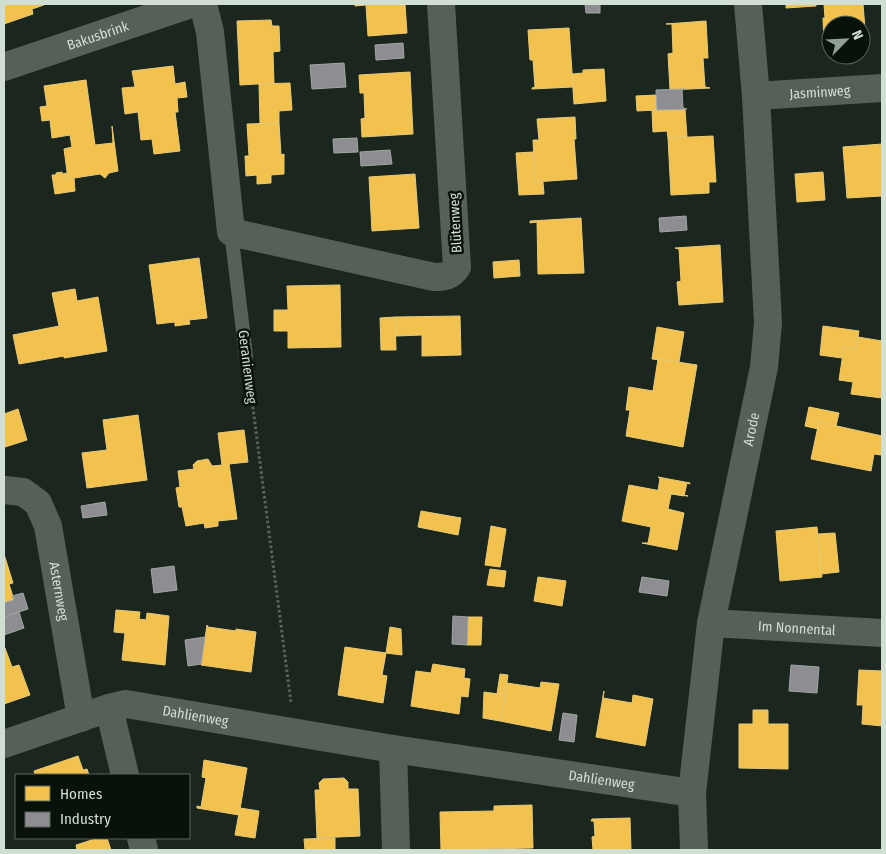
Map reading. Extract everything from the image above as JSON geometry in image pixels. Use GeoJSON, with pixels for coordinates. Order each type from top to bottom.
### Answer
{"type":"FeatureCollection","features":[{"type":"Feature","properties":{"kind":"street","name":"Bakusbrink"},"geometry":{"type":"LineString","coordinates":[[4,68],[192,4]]}},
{"type":"Feature","properties":{"kind":"street","name":"Geranienweg"},"geometry":{"type":"LineString","coordinates":[[203,4],[210,32],[232,232]]}},
{"type":"Feature","properties":{"kind":"street","name":"Blütenweg"},"geometry":{"type":"LineString","coordinates":[[232,232],[434,278],[444,277],[453,273],[457,268],[441,4]]}},
{"type":"Feature","properties":{"kind":"street","name":"Arode"},"geometry":{"type":"LineString","coordinates":[[694,850],[692,794],[711,623],[764,367],[768,323],[756,96],[748,4]]}},
{"type":"Feature","properties":{"kind":"street","name":"Jasminweg"},"geometry":{"type":"LineString","coordinates":[[756,96],[882,88]]}},
{"type":"Feature","properties":{"kind":"street","name":"Asternweg"},"geometry":{"type":"LineString","coordinates":[[4,490],[22,492],[38,503],[48,526],[81,718]]}},
{"type":"Feature","properties":{"kind":"street","name":"Im Nonnental"},"geometry":{"type":"LineString","coordinates":[[711,623],[882,632]]}},
{"type":"Feature","properties":{"kind":"street","name":"Dahlienweg"},"geometry":{"type":"LineString","coordinates":[[4,744],[126,704],[393,749],[692,794]]}},
{"type":"Feature","properties":{"kind":"street"},"geometry":{"type":"LineString","coordinates":[[109,708],[125,774]]}},
{"type":"Feature","properties":{"kind":"street"},"geometry":{"type":"LineString","coordinates":[[393,749],[396,850]]}},
{"type":"Feature","properties":{"kind":"lane","name":"Geranienweg"},"geometry":{"type":"LineString","coordinates":[[232,232],[246,356]]}},
{"type":"Feature","properties":{"kind":"path","name":"Geranienweg"},"geometry":{"type":"LineString","coordinates":[[246,356],[292,704],[288,731]]}},
{"type":"Feature","properties":{"kind":"building: Homes"},"geometry":{"type":"Polygon","coordinates":[[[4,4],[44,5],[32,9],[33,14],[4,24],[4,4]]]}},
{"type":"Feature","properties":{"kind":"building: Homes"},"geometry":{"type":"Polygon","coordinates":[[[355,4],[405,4],[407,33],[368,36],[366,5],[355,6],[355,4]]]}},
{"type":"Feature","properties":{"kind":"building: Homes"},"geometry":{"type":"Polygon","coordinates":[[[786,4],[816,4],[816,6],[786,8],[786,4]]]}},
{"type":"Feature","properties":{"kind":"building: Homes"},"geometry":{"type":"Polygon","coordinates":[[[824,4],[863,4],[864,15],[825,15],[824,4]]]}},
{"type":"Feature","properties":{"kind":"building: Homes"},"geometry":{"type":"Polygon","coordinates":[[[271,20],[272,26],[279,26],[280,51],[273,52],[274,83],[240,85],[237,21],[271,20]]]}},
{"type":"Feature","properties":{"kind":"building: Homes"},"geometry":{"type":"Polygon","coordinates":[[[706,21],[708,58],[703,58],[705,87],[710,88],[670,90],[668,54],[673,53],[672,24],[666,24],[706,21]]]}},
{"type":"Feature","properties":{"kind":"building: Homes"},"geometry":{"type":"Polygon","coordinates":[[[569,28],[573,87],[532,89],[535,87],[533,60],[530,60],[528,30],[569,28]]]}},
{"type":"Feature","properties":{"kind":"building: Homes"},"geometry":{"type":"Polygon","coordinates":[[[173,66],[175,84],[185,82],[187,97],[177,98],[178,112],[175,112],[180,151],[154,154],[152,139],[141,140],[138,112],[125,114],[122,88],[135,87],[132,71],[173,66]]]}},
{"type":"Feature","properties":{"kind":"building: Homes"},"geometry":{"type":"Polygon","coordinates":[[[604,69],[606,101],[574,104],[572,74],[583,73],[583,70],[604,69]]]}},
{"type":"Feature","properties":{"kind":"building: Homes"},"geometry":{"type":"Polygon","coordinates":[[[410,72],[413,134],[362,137],[361,119],[365,118],[364,93],[360,93],[359,75],[410,72]]]}},
{"type":"Feature","properties":{"kind":"building: Homes"},"geometry":{"type":"Polygon","coordinates":[[[86,80],[95,145],[113,143],[112,126],[118,171],[109,173],[105,178],[100,174],[68,179],[64,149],[72,147],[70,135],[52,138],[50,120],[42,121],[40,107],[47,106],[44,86],[86,80]]]}},
{"type":"Feature","properties":{"kind":"building: Homes"},"geometry":{"type":"Polygon","coordinates":[[[290,83],[292,110],[279,111],[279,123],[260,124],[259,84],[290,83]]]}},
{"type":"Feature","properties":{"kind":"building: Homes"},"geometry":{"type":"Polygon","coordinates":[[[656,95],[657,110],[637,111],[636,96],[656,95]]]}},
{"type":"Feature","properties":{"kind":"building: Homes"},"geometry":{"type":"Polygon","coordinates":[[[685,109],[687,137],[668,138],[667,131],[653,132],[652,110],[685,109]]]}},
{"type":"Feature","properties":{"kind":"building: Homes"},"geometry":{"type":"Polygon","coordinates":[[[575,117],[576,139],[574,139],[577,179],[535,182],[533,140],[539,140],[537,119],[575,117]]]}},
{"type":"Feature","properties":{"kind":"building: Homes"},"geometry":{"type":"Polygon","coordinates":[[[279,123],[281,155],[284,154],[284,174],[271,175],[271,183],[257,184],[257,175],[246,176],[245,156],[249,156],[247,124],[279,123]]]}},
{"type":"Feature","properties":{"kind":"building: Homes"},"geometry":{"type":"Polygon","coordinates":[[[713,136],[716,182],[709,182],[709,193],[671,195],[668,138],[713,136]]]}},
{"type":"Feature","properties":{"kind":"building: Homes"},"geometry":{"type":"Polygon","coordinates":[[[882,144],[882,196],[847,198],[843,147],[882,144]]]}},
{"type":"Feature","properties":{"kind":"building: Homes"},"geometry":{"type":"Polygon","coordinates":[[[533,152],[535,182],[543,182],[544,194],[519,195],[516,153],[533,152]]]}},
{"type":"Feature","properties":{"kind":"building: Homes"},"geometry":{"type":"Polygon","coordinates":[[[62,172],[62,174],[67,173],[68,179],[74,178],[75,191],[55,194],[52,175],[62,172]]]}},
{"type":"Feature","properties":{"kind":"building: Homes"},"geometry":{"type":"Polygon","coordinates":[[[823,172],[825,200],[797,202],[795,174],[823,172]]]}},
{"type":"Feature","properties":{"kind":"building: Homes"},"geometry":{"type":"Polygon","coordinates":[[[415,174],[419,228],[372,231],[369,177],[415,174]]]}},
{"type":"Feature","properties":{"kind":"building: Homes"},"geometry":{"type":"Polygon","coordinates":[[[581,218],[584,273],[538,274],[537,222],[530,223],[530,221],[581,218]]]}},
{"type":"Feature","properties":{"kind":"building: Homes"},"geometry":{"type":"Polygon","coordinates":[[[720,245],[723,302],[679,305],[677,282],[681,281],[679,249],[675,248],[720,245]]]}},
{"type":"Feature","properties":{"kind":"building: Homes"},"geometry":{"type":"Polygon","coordinates":[[[199,258],[207,318],[189,320],[190,324],[175,326],[175,322],[157,324],[149,265],[199,258]]]}},
{"type":"Feature","properties":{"kind":"building: Homes"},"geometry":{"type":"Polygon","coordinates":[[[519,260],[520,276],[494,278],[493,262],[519,260]]]}},
{"type":"Feature","properties":{"kind":"building: Homes"},"geometry":{"type":"Polygon","coordinates":[[[340,285],[341,347],[288,348],[288,331],[274,331],[274,310],[288,310],[287,286],[340,285]]]}},
{"type":"Feature","properties":{"kind":"building: Homes"},"geometry":{"type":"Polygon","coordinates":[[[75,289],[77,301],[98,297],[107,351],[19,364],[13,335],[59,326],[52,293],[75,289]]]}},
{"type":"Feature","properties":{"kind":"building: Homes"},"geometry":{"type":"Polygon","coordinates":[[[460,316],[461,355],[422,356],[422,335],[396,336],[395,317],[460,316]]]}},
{"type":"Feature","properties":{"kind":"building: Homes"},"geometry":{"type":"Polygon","coordinates":[[[395,317],[396,350],[381,350],[380,318],[395,317]]]}},
{"type":"Feature","properties":{"kind":"building: Homes"},"geometry":{"type":"Polygon","coordinates":[[[823,326],[859,331],[856,349],[844,347],[842,358],[820,355],[823,326]]]}},
{"type":"Feature","properties":{"kind":"building: Homes"},"geometry":{"type":"Polygon","coordinates":[[[657,327],[684,332],[679,362],[652,359],[657,327]]]}},
{"type":"Feature","properties":{"kind":"building: Homes"},"geometry":{"type":"Polygon","coordinates":[[[858,337],[882,341],[882,398],[851,394],[853,382],[839,380],[844,347],[856,349],[858,337]]]}},
{"type":"Feature","properties":{"kind":"building: Homes"},"geometry":{"type":"Polygon","coordinates":[[[658,359],[697,365],[683,447],[626,436],[630,410],[626,410],[629,387],[653,391],[658,359]]]}},
{"type":"Feature","properties":{"kind":"building: Homes"},"geometry":{"type":"Polygon","coordinates":[[[809,407],[839,413],[836,426],[819,422],[818,429],[805,426],[809,407]]]}},
{"type":"Feature","properties":{"kind":"building: Homes"},"geometry":{"type":"Polygon","coordinates":[[[18,409],[27,440],[5,447],[4,414],[18,409]]]}},
{"type":"Feature","properties":{"kind":"building: Homes"},"geometry":{"type":"Polygon","coordinates":[[[138,415],[147,480],[87,488],[82,453],[107,450],[103,420],[138,415]]]}},
{"type":"Feature","properties":{"kind":"building: Homes"},"geometry":{"type":"Polygon","coordinates":[[[819,422],[882,436],[881,455],[874,454],[871,471],[811,459],[819,422]]]}},
{"type":"Feature","properties":{"kind":"building: Homes"},"geometry":{"type":"Polygon","coordinates":[[[244,430],[248,462],[229,464],[237,519],[218,521],[218,526],[205,528],[204,523],[186,526],[182,507],[179,507],[176,488],[180,487],[178,471],[194,469],[193,465],[197,461],[208,459],[212,466],[222,465],[218,433],[244,430]]]}},
{"type":"Feature","properties":{"kind":"building: Homes"},"geometry":{"type":"Polygon","coordinates":[[[658,477],[690,483],[690,484],[687,483],[684,496],[658,491],[660,478],[658,477]]]}},
{"type":"Feature","properties":{"kind":"building: Homes"},"geometry":{"type":"Polygon","coordinates":[[[629,485],[688,496],[671,494],[668,509],[684,513],[677,550],[642,543],[648,543],[651,527],[622,521],[629,485]]]}},
{"type":"Feature","properties":{"kind":"building: Homes"},"geometry":{"type":"Polygon","coordinates":[[[421,511],[461,518],[458,535],[418,527],[421,511]]]}},
{"type":"Feature","properties":{"kind":"building: Homes"},"geometry":{"type":"Polygon","coordinates":[[[491,526],[506,529],[500,567],[485,565],[491,526]]]}},
{"type":"Feature","properties":{"kind":"building: Homes"},"geometry":{"type":"Polygon","coordinates":[[[817,527],[822,577],[780,581],[776,531],[817,527]]]}},
{"type":"Feature","properties":{"kind":"building: Homes"},"geometry":{"type":"Polygon","coordinates":[[[835,533],[839,572],[821,574],[818,534],[835,533]]]}},
{"type":"Feature","properties":{"kind":"building: Homes"},"geometry":{"type":"Polygon","coordinates":[[[4,554],[13,583],[9,584],[14,600],[4,603],[4,554]]]}},
{"type":"Feature","properties":{"kind":"building: Homes"},"geometry":{"type":"Polygon","coordinates":[[[490,569],[506,571],[504,587],[487,585],[490,569]]]}},
{"type":"Feature","properties":{"kind":"building: Homes"},"geometry":{"type":"Polygon","coordinates":[[[538,577],[566,581],[562,606],[534,601],[538,577]]]}},
{"type":"Feature","properties":{"kind":"building: Homes"},"geometry":{"type":"Polygon","coordinates":[[[116,610],[140,612],[139,619],[146,620],[147,613],[169,616],[165,665],[122,660],[125,633],[114,632],[116,610]]]}},
{"type":"Feature","properties":{"kind":"building: Homes"},"geometry":{"type":"Polygon","coordinates":[[[468,617],[482,617],[481,645],[467,645],[468,617]]]}},
{"type":"Feature","properties":{"kind":"building: Homes"},"geometry":{"type":"Polygon","coordinates":[[[207,625],[208,627],[236,631],[236,629],[256,632],[251,672],[201,665],[207,625]]]}},
{"type":"Feature","properties":{"kind":"building: Homes"},"geometry":{"type":"Polygon","coordinates":[[[390,627],[401,629],[402,655],[386,653],[390,627]]]}},
{"type":"Feature","properties":{"kind":"building: Homes"},"geometry":{"type":"Polygon","coordinates":[[[345,647],[386,653],[382,675],[387,676],[383,703],[338,695],[345,647]]]}},
{"type":"Feature","properties":{"kind":"building: Homes"},"geometry":{"type":"Polygon","coordinates":[[[4,649],[12,667],[19,665],[30,695],[4,704],[4,649]]]}},
{"type":"Feature","properties":{"kind":"building: Homes"},"geometry":{"type":"Polygon","coordinates":[[[433,664],[465,669],[464,678],[470,679],[468,697],[461,696],[459,714],[411,706],[416,671],[431,673],[433,664]]]}},
{"type":"Feature","properties":{"kind":"building: Homes"},"geometry":{"type":"Polygon","coordinates":[[[859,670],[882,671],[882,726],[862,724],[863,705],[857,705],[859,670]]]}},
{"type":"Feature","properties":{"kind":"building: Homes"},"geometry":{"type":"Polygon","coordinates":[[[500,674],[508,675],[505,695],[497,694],[500,674]]]}},
{"type":"Feature","properties":{"kind":"building: Homes"},"geometry":{"type":"Polygon","coordinates":[[[541,682],[559,684],[551,731],[500,721],[507,683],[540,688],[541,682]]]}},
{"type":"Feature","properties":{"kind":"building: Homes"},"geometry":{"type":"Polygon","coordinates":[[[604,691],[603,698],[632,703],[633,695],[653,699],[645,746],[596,737],[604,691]]]}},
{"type":"Feature","properties":{"kind":"building: Homes"},"geometry":{"type":"Polygon","coordinates":[[[484,692],[506,695],[500,721],[483,718],[484,692]]]}},
{"type":"Feature","properties":{"kind":"building: Homes"},"geometry":{"type":"Polygon","coordinates":[[[753,710],[768,710],[768,724],[788,724],[788,769],[739,768],[739,724],[753,724],[753,710]]]}},
{"type":"Feature","properties":{"kind":"building: Homes"},"geometry":{"type":"Polygon","coordinates":[[[78,756],[83,770],[87,769],[89,774],[35,774],[34,771],[78,756]]]}},
{"type":"Feature","properties":{"kind":"building: Homes"},"geometry":{"type":"Polygon","coordinates":[[[204,760],[247,768],[239,815],[197,808],[197,806],[201,807],[206,778],[202,777],[204,760]]]}},
{"type":"Feature","properties":{"kind":"building: Homes"},"geometry":{"type":"Polygon","coordinates":[[[344,778],[348,782],[348,789],[358,789],[360,836],[317,838],[315,790],[320,790],[319,783],[323,779],[344,778]]]}},
{"type":"Feature","properties":{"kind":"building: Homes"},"geometry":{"type":"Polygon","coordinates":[[[532,805],[533,848],[441,850],[440,812],[494,811],[494,806],[532,805]]]}},
{"type":"Feature","properties":{"kind":"building: Homes"},"geometry":{"type":"Polygon","coordinates":[[[240,808],[259,811],[255,838],[235,835],[240,808]]]}},
{"type":"Feature","properties":{"kind":"building: Homes"},"geometry":{"type":"Polygon","coordinates":[[[630,818],[631,850],[593,850],[592,837],[595,836],[594,821],[591,821],[592,819],[630,818]]]}},
{"type":"Feature","properties":{"kind":"building: Homes"},"geometry":{"type":"Polygon","coordinates":[[[335,838],[335,850],[305,850],[304,839],[335,838]]]}},
{"type":"Feature","properties":{"kind":"building: Homes"},"geometry":{"type":"Polygon","coordinates":[[[95,839],[107,839],[111,850],[77,850],[76,845],[95,839]]]}},
{"type":"Feature","properties":{"kind":"building: Industry"},"geometry":{"type":"Polygon","coordinates":[[[585,4],[600,4],[600,13],[586,13],[585,4]]]}},
{"type":"Feature","properties":{"kind":"building: Industry"},"geometry":{"type":"Polygon","coordinates":[[[403,43],[404,58],[376,60],[375,45],[403,43]]]}},
{"type":"Feature","properties":{"kind":"building: Industry"},"geometry":{"type":"Polygon","coordinates":[[[344,63],[346,87],[312,89],[310,65],[344,63]]]}},
{"type":"Feature","properties":{"kind":"building: Industry"},"geometry":{"type":"Polygon","coordinates":[[[686,89],[682,90],[683,108],[687,109],[657,110],[656,90],[686,89]]]}},
{"type":"Feature","properties":{"kind":"building: Industry"},"geometry":{"type":"Polygon","coordinates":[[[357,138],[358,152],[334,153],[333,139],[357,138]]]}},
{"type":"Feature","properties":{"kind":"building: Industry"},"geometry":{"type":"Polygon","coordinates":[[[390,150],[392,164],[361,166],[360,152],[390,150]]]}},
{"type":"Feature","properties":{"kind":"building: Industry"},"geometry":{"type":"Polygon","coordinates":[[[686,216],[687,230],[660,232],[659,218],[686,216]]]}},
{"type":"Feature","properties":{"kind":"building: Industry"},"geometry":{"type":"Polygon","coordinates":[[[105,502],[107,515],[83,518],[81,506],[105,502]]]}},
{"type":"Feature","properties":{"kind":"building: Industry"},"geometry":{"type":"Polygon","coordinates":[[[174,566],[177,590],[154,593],[151,569],[174,566]]]}},
{"type":"Feature","properties":{"kind":"building: Industry"},"geometry":{"type":"Polygon","coordinates":[[[642,577],[669,581],[667,596],[639,592],[642,577]]]}},
{"type":"Feature","properties":{"kind":"building: Industry"},"geometry":{"type":"Polygon","coordinates":[[[23,593],[28,609],[4,617],[4,603],[14,600],[12,596],[23,593]]]}},
{"type":"Feature","properties":{"kind":"building: Industry"},"geometry":{"type":"Polygon","coordinates":[[[19,612],[24,628],[4,635],[4,617],[19,612]]]}},
{"type":"Feature","properties":{"kind":"building: Industry"},"geometry":{"type":"Polygon","coordinates":[[[453,616],[468,617],[467,645],[452,644],[453,616]]]}},
{"type":"Feature","properties":{"kind":"building: Industry"},"geometry":{"type":"Polygon","coordinates":[[[205,637],[201,664],[188,666],[185,640],[205,637]]]}},
{"type":"Feature","properties":{"kind":"building: Industry"},"geometry":{"type":"Polygon","coordinates":[[[791,665],[819,667],[817,693],[789,691],[791,665]]]}},
{"type":"Feature","properties":{"kind":"building: Industry"},"geometry":{"type":"Polygon","coordinates":[[[563,713],[577,715],[574,742],[559,740],[563,713]]]}}]}
